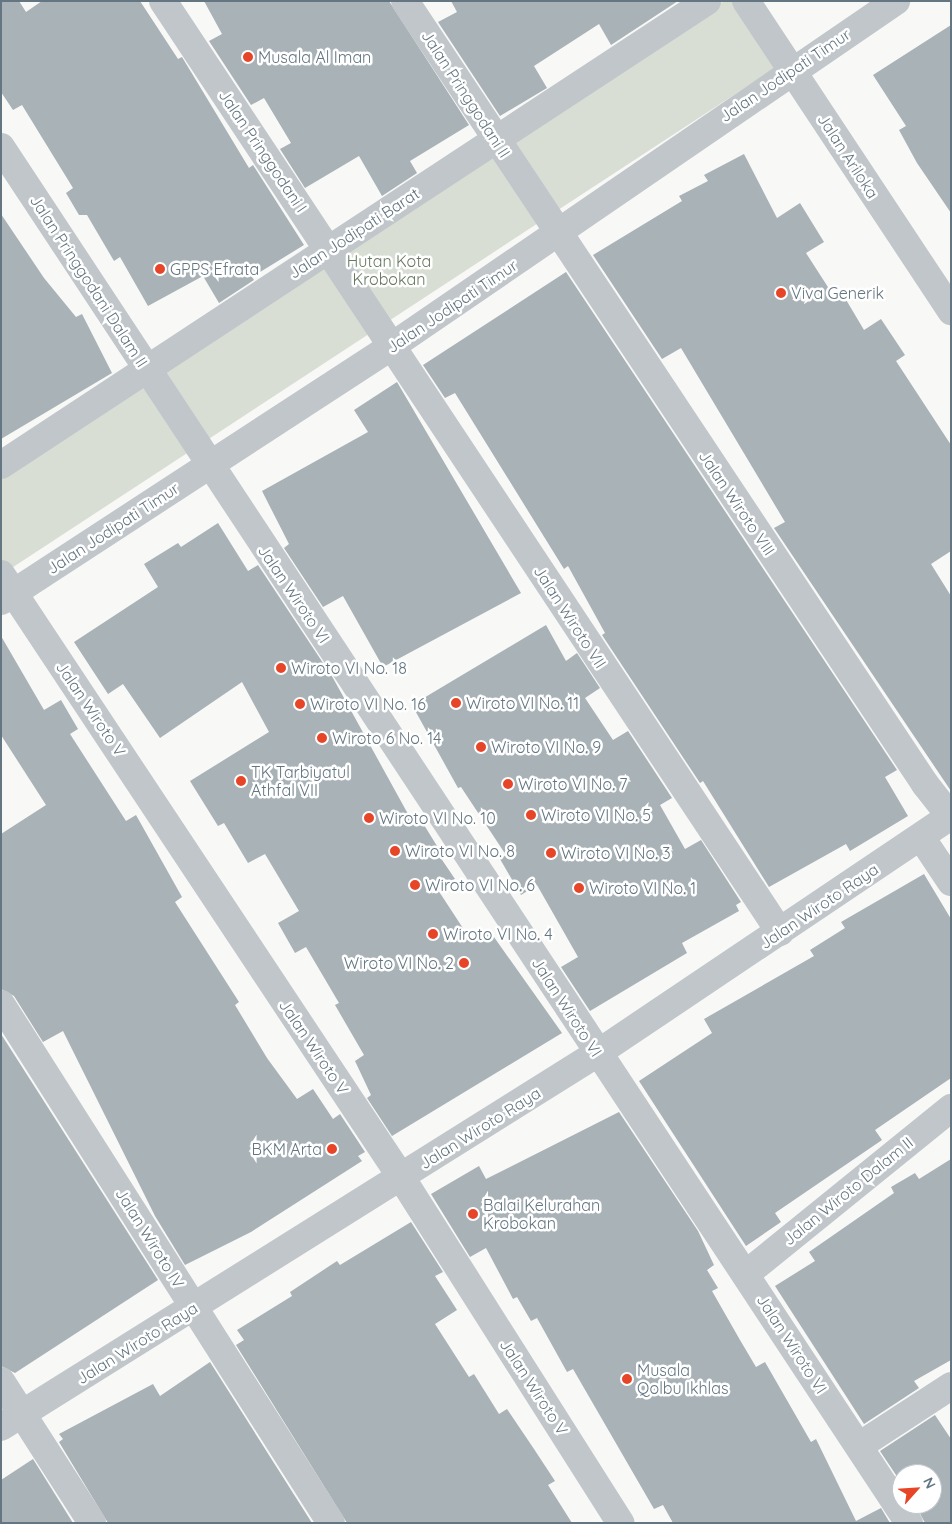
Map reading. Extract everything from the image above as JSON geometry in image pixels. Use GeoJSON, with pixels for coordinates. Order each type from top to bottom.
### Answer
{"type":"FeatureCollection","features":[{"type":"Feature","properties":{"kind":"street","name":"Jalan Pringgodani I"},"geometry":{"type":"LineString","coordinates":[[163,1],[362,301]]}},
{"type":"Feature","properties":{"kind":"street","name":"Jalan Pringgodani II"},"geometry":{"type":"LineString","coordinates":[[405,1],[526,186]]}},
{"type":"Feature","properties":{"kind":"street","name":"Jalan Jodipati Barat"},"geometry":{"type":"LineString","coordinates":[[1,465],[707,1]]}},
{"type":"Feature","properties":{"kind":"street","name":"Jalan Ariloka"},"geometry":{"type":"LineString","coordinates":[[746,1],[951,311]]}},
{"type":"Feature","properties":{"kind":"street","name":"Jalan Jodipati Timur"},"geometry":{"type":"LineString","coordinates":[[5,589],[209,465],[392,346],[558,234],[791,70],[896,1]]}},
{"type":"Feature","properties":{"kind":"street","name":"Jalan Pringgodani Dalam II"},"geometry":{"type":"LineString","coordinates":[[1,147],[176,416]]}},
{"type":"Feature","properties":{"kind":"street","name":"Jalan Wiroto VIII"},"geometry":{"type":"LineString","coordinates":[[526,186],[919,776],[951,816]]}},
{"type":"Feature","properties":{"kind":"street","name":"Jalan Wiroto VII"},"geometry":{"type":"LineString","coordinates":[[362,301],[780,932]]}},
{"type":"Feature","properties":{"kind":"street","name":"Jalan Wiroto VI"},"geometry":{"type":"LineString","coordinates":[[176,416],[598,1054],[746,1274],[909,1523]]}},
{"type":"Feature","properties":{"kind":"street","name":"Jalan Wiroto V"},"geometry":{"type":"LineString","coordinates":[[5,589],[401,1177],[621,1523]]}},
{"type":"Feature","properties":{"kind":"street","name":"Jalan Wiroto Raya"},"geometry":{"type":"LineString","coordinates":[[12,1421],[598,1054],[951,816]]}},
{"type":"Feature","properties":{"kind":"street"},"geometry":{"type":"LineString","coordinates":[[922,837],[951,882]]}},
{"type":"Feature","properties":{"kind":"street","name":"Jalan Wiroto IV"},"geometry":{"type":"LineString","coordinates":[[1,1004],[331,1523]]}},
{"type":"Feature","properties":{"kind":"street","name":"Jalan Wiroto Dalam II"},"geometry":{"type":"LineString","coordinates":[[746,1274],[951,1108]]}},
{"type":"Feature","properties":{"kind":"street"},"geometry":{"type":"LineString","coordinates":[[1,1381],[12,1421],[92,1523]]}},
{"type":"Feature","properties":{"kind":"street"},"geometry":{"type":"LineString","coordinates":[[858,1446],[951,1386]]}},
{"type":"Feature","properties":{"kind":"green space","name":"Hutan Kota Krobokan"},"geometry":{"type":"Polygon","coordinates":[[[724,1],[735,1],[778,66],[1,575],[1,475],[724,1]]]}},
{"type":"Feature","properties":{"kind":"building"},"geometry":{"type":"Polygon","coordinates":[[[1,1],[19,1],[26,12],[42,1],[140,1],[178,59],[182,57],[249,168],[253,165],[304,245],[252,277],[254,280],[219,303],[203,276],[148,306],[120,257],[114,261],[87,215],[79,215],[66,193],[73,188],[22,105],[13,110],[1,92],[1,1]]]}},
{"type":"Feature","properties":{"kind":"building"},"geometry":{"type":"Polygon","coordinates":[[[204,1],[389,1],[469,125],[410,161],[417,173],[382,196],[359,156],[305,188],[280,149],[291,143],[264,98],[251,105],[209,41],[222,34],[204,1]]]}},
{"type":"Feature","properties":{"kind":"building"},"geometry":{"type":"Polygon","coordinates":[[[451,1],[678,1],[611,45],[599,24],[534,66],[547,88],[500,116],[438,22],[457,12],[451,1]]]}},
{"type":"Feature","properties":{"kind":"building"},"geometry":{"type":"Polygon","coordinates":[[[951,25],[951,213],[917,163],[899,130],[906,126],[873,75],[951,25]]]}},
{"type":"Feature","properties":{"kind":"building"},"geometry":{"type":"Polygon","coordinates":[[[744,154],[777,218],[800,203],[824,242],[806,253],[835,298],[842,293],[864,330],[881,319],[905,355],[896,361],[951,445],[951,551],[931,564],[951,596],[951,791],[774,528],[785,522],[681,348],[662,359],[593,255],[682,201],[679,196],[708,181],[704,175],[744,154]]]}},
{"type":"Feature","properties":{"kind":"building"},"geometry":{"type":"Polygon","coordinates":[[[1,214],[44,278],[76,317],[82,314],[112,373],[1,439],[1,214]]]}},
{"type":"Feature","properties":{"kind":"building"},"geometry":{"type":"Polygon","coordinates":[[[566,272],[897,770],[885,777],[908,816],[850,851],[846,844],[769,887],[703,781],[700,783],[602,635],[605,633],[568,566],[564,569],[455,393],[445,398],[423,365],[566,272]]]}},
{"type":"Feature","properties":{"kind":"building"},"geometry":{"type":"Polygon","coordinates":[[[397,382],[521,593],[383,667],[343,596],[323,607],[284,548],[289,544],[262,491],[368,432],[354,410],[397,382]]]}},
{"type":"Feature","properties":{"kind":"building"},"geometry":{"type":"Polygon","coordinates":[[[218,523],[248,571],[258,565],[333,678],[408,814],[414,820],[421,820],[437,846],[434,848],[455,879],[438,890],[472,942],[489,930],[562,1033],[392,1136],[367,1098],[371,1095],[355,1061],[364,1055],[335,1005],[339,1003],[306,947],[295,953],[278,923],[299,911],[265,854],[248,863],[224,823],[218,826],[190,781],[269,732],[242,682],[160,738],[123,684],[108,694],[74,642],[158,587],[144,564],[178,543],[181,547],[218,523]]]}},
{"type":"Feature","properties":{"kind":"building"},"geometry":{"type":"Polygon","coordinates":[[[546,625],[566,661],[577,653],[600,688],[585,698],[613,740],[628,731],[672,798],[660,805],[685,849],[701,840],[741,902],[736,905],[739,911],[682,943],[687,953],[590,1011],[561,967],[578,957],[537,885],[521,895],[500,859],[506,855],[461,787],[458,788],[412,705],[546,625]]]}},
{"type":"Feature","properties":{"kind":"building"},"geometry":{"type":"Polygon","coordinates":[[[1,636],[44,710],[61,700],[78,729],[70,734],[126,821],[136,815],[182,897],[175,902],[239,1002],[235,1005],[267,1058],[297,1099],[313,1089],[333,1119],[340,1114],[365,1152],[358,1156],[362,1161],[251,1232],[185,1265],[155,1216],[63,1031],[43,1042],[14,996],[1,989],[1,834],[46,805],[1,735],[1,636]]]}},
{"type":"Feature","properties":{"kind":"building"},"geometry":{"type":"Polygon","coordinates":[[[924,874],[951,919],[951,1078],[875,1130],[882,1140],[775,1213],[781,1222],[746,1246],[639,1081],[712,1033],[704,1019],[814,956],[810,950],[845,928],[841,922],[924,874]]]}},
{"type":"Feature","properties":{"kind":"building"},"geometry":{"type":"Polygon","coordinates":[[[1,1034],[158,1280],[15,1373],[1,1366],[1,1034]]]}},
{"type":"Feature","properties":{"kind":"building"},"geometry":{"type":"Polygon","coordinates":[[[619,1112],[698,1231],[714,1265],[707,1270],[718,1288],[712,1291],[740,1340],[756,1367],[765,1362],[811,1442],[816,1439],[856,1521],[881,1508],[890,1523],[673,1523],[663,1505],[654,1509],[573,1369],[567,1372],[537,1318],[531,1321],[517,1297],[513,1299],[486,1248],[470,1257],[431,1194],[479,1166],[486,1179],[619,1112]]]}},
{"type":"Feature","properties":{"kind":"building"},"geometry":{"type":"Polygon","coordinates":[[[951,1159],[951,1360],[914,1381],[919,1388],[864,1424],[775,1286],[815,1261],[809,1252],[894,1193],[891,1187],[915,1173],[919,1179],[951,1159]]]}},
{"type":"Feature","properties":{"kind":"building"},"geometry":{"type":"Polygon","coordinates":[[[411,1222],[443,1272],[435,1276],[457,1310],[435,1324],[469,1377],[474,1374],[499,1414],[507,1409],[555,1481],[548,1485],[572,1523],[347,1523],[236,1345],[244,1340],[237,1330],[292,1296],[290,1292],[337,1261],[340,1265],[411,1222]]]}},
{"type":"Feature","properties":{"kind":"building"},"geometry":{"type":"Polygon","coordinates":[[[210,1362],[312,1523],[108,1523],[59,1442],[63,1439],[59,1434],[153,1384],[160,1396],[210,1362]]]}},
{"type":"Feature","properties":{"kind":"building"},"geometry":{"type":"Polygon","coordinates":[[[935,1415],[951,1439],[951,1523],[925,1523],[920,1514],[942,1514],[942,1464],[892,1464],[892,1469],[880,1451],[935,1415]]]}},
{"type":"Feature","properties":{"kind":"building"},"geometry":{"type":"Polygon","coordinates":[[[33,1459],[73,1523],[1,1523],[1,1480],[33,1459]]]}},
{"type":"Feature","properties":{"kind":"place","name":"Musala Al Iman"},"geometry":{"type":"Point","coordinates":[248,57]}},
{"type":"Feature","properties":{"kind":"place","name":"GPPS Efrata"},"geometry":{"type":"Point","coordinates":[160,269]}},
{"type":"Feature","properties":{"kind":"place","name":"Viva Generik"},"geometry":{"type":"Point","coordinates":[781,293]}},
{"type":"Feature","properties":{"kind":"place","name":"Wiroto VI No. 18"},"geometry":{"type":"Point","coordinates":[281,668]}},
{"type":"Feature","properties":{"kind":"place","name":"Wiroto VI No. 11"},"geometry":{"type":"Point","coordinates":[456,703]}},
{"type":"Feature","properties":{"kind":"place","name":"Wiroto VI No. 16"},"geometry":{"type":"Point","coordinates":[300,704]}},
{"type":"Feature","properties":{"kind":"place","name":"Wiroto 6 No. 14"},"geometry":{"type":"Point","coordinates":[322,738]}},
{"type":"Feature","properties":{"kind":"place","name":"Wiroto VI No. 9"},"geometry":{"type":"Point","coordinates":[481,747]}},
{"type":"Feature","properties":{"kind":"place","name":"TK Tarbiyatul Athfal VII"},"geometry":{"type":"Point","coordinates":[241,781]}},
{"type":"Feature","properties":{"kind":"place","name":"Wiroto VI No. 7"},"geometry":{"type":"Point","coordinates":[508,784]}},
{"type":"Feature","properties":{"kind":"place","name":"Wiroto VI No. 5"},"geometry":{"type":"Point","coordinates":[531,815]}},
{"type":"Feature","properties":{"kind":"place","name":"Wiroto VI No. 10"},"geometry":{"type":"Point","coordinates":[369,818]}},
{"type":"Feature","properties":{"kind":"place","name":"Wiroto VI No. 8"},"geometry":{"type":"Point","coordinates":[395,851]}},
{"type":"Feature","properties":{"kind":"place","name":"Wiroto VI No. 3"},"geometry":{"type":"Point","coordinates":[551,853]}},
{"type":"Feature","properties":{"kind":"place","name":"Wiroto VI No. 6"},"geometry":{"type":"Point","coordinates":[415,885]}},
{"type":"Feature","properties":{"kind":"place","name":"Wiroto VI No. 1"},"geometry":{"type":"Point","coordinates":[579,888]}},
{"type":"Feature","properties":{"kind":"place","name":"Wiroto VI No. 4"},"geometry":{"type":"Point","coordinates":[433,934]}},
{"type":"Feature","properties":{"kind":"place","name":"Wiroto VI No. 2"},"geometry":{"type":"Point","coordinates":[464,963]}},
{"type":"Feature","properties":{"kind":"place","name":"BKM Arta"},"geometry":{"type":"Point","coordinates":[332,1149]}},
{"type":"Feature","properties":{"kind":"place","name":"Balai Kelurahan Krobokan"},"geometry":{"type":"Point","coordinates":[473,1214]}},
{"type":"Feature","properties":{"kind":"place","name":"Musala Qolbu Ikhlas"},"geometry":{"type":"Point","coordinates":[627,1379]}}]}
